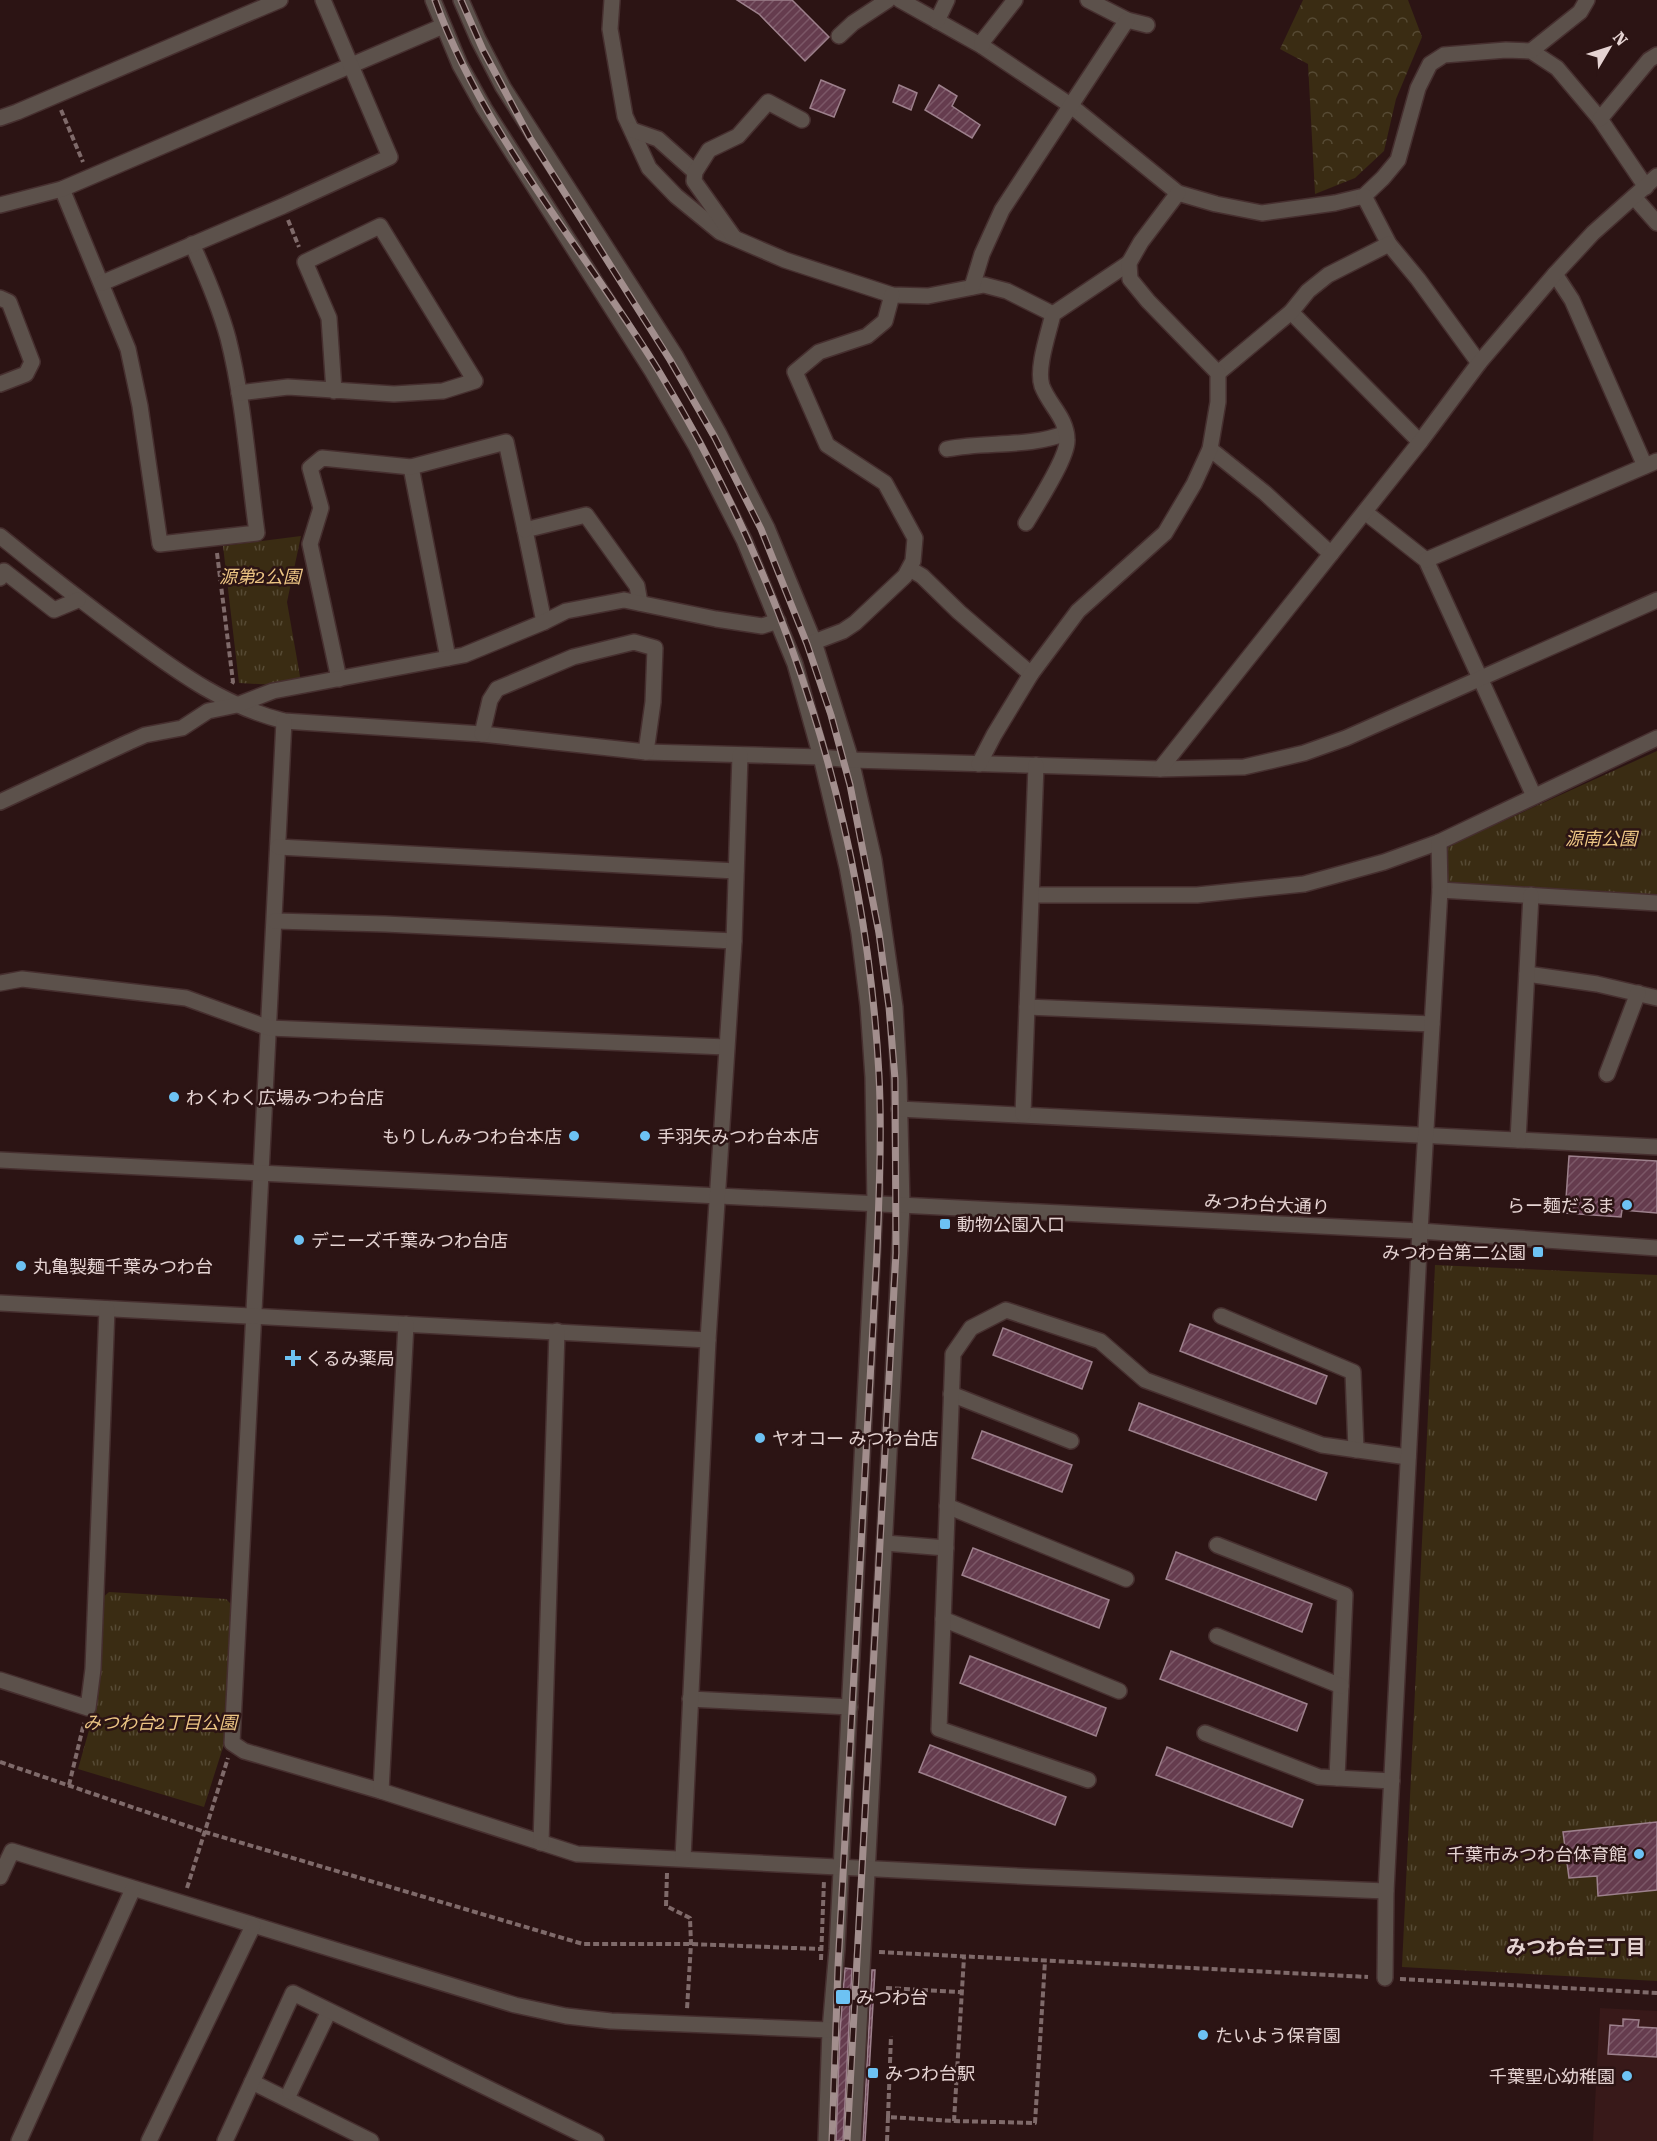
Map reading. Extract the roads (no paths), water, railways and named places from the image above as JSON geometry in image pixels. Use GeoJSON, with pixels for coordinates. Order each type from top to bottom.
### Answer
{"type":"FeatureCollection","features":[{"type":"Feature","properties":{"kind":"street"},"geometry":{"type":"LineString","coordinates":[[0,118],[280,0]]}},
{"type":"Feature","properties":{"kind":"street"},"geometry":{"type":"LineString","coordinates":[[102,283],[283,206],[390,157],[322,0]]}},
{"type":"Feature","properties":{"kind":"street"},"geometry":{"type":"LineString","coordinates":[[433,0],[460,65],[484,108],[646,361],[696,446],[744,540],[795,664],[848,867],[868,1006],[873,1077],[875,1204],[837,1949],[830,2030],[826,2141]]}},
{"type":"Feature","properties":{"kind":"street"},"geometry":{"type":"LineString","coordinates":[[461,0],[503,87],[675,355],[767,528],[814,642],[851,760],[873,860],[895,1007],[902,1206],[861,1951],[853,2141]]}},
{"type":"Feature","properties":{"kind":"street"},"geometry":{"type":"LineString","coordinates":[[612,0],[610,29],[625,116],[649,168],[676,196],[720,232],[785,260],[892,295],[928,296],[984,285],[1007,291],[1053,314]]}},
{"type":"Feature","properties":{"kind":"street"},"geometry":{"type":"LineString","coordinates":[[840,36],[853,23],[888,0]]}},
{"type":"Feature","properties":{"kind":"street"},"geometry":{"type":"LineString","coordinates":[[900,0],[982,46],[1070,105],[1178,193],[1262,213],[1335,203],[1364,195],[1398,160],[1418,88],[1430,64],[1444,55],[1498,50],[1531,51],[1557,68],[1599,119],[1646,187],[1657,223]]}},
{"type":"Feature","properties":{"kind":"street"},"geometry":{"type":"LineString","coordinates":[[937,21],[946,0]]}},
{"type":"Feature","properties":{"kind":"street"},"geometry":{"type":"LineString","coordinates":[[982,46],[982,42],[1015,0]]}},
{"type":"Feature","properties":{"kind":"street"},"geometry":{"type":"LineString","coordinates":[[1088,0],[1127,20],[1147,24]]}},
{"type":"Feature","properties":{"kind":"street"},"geometry":{"type":"LineString","coordinates":[[1531,51],[1580,12],[1587,0]]}},
{"type":"Feature","properties":{"kind":"street"},"geometry":{"type":"LineString","coordinates":[[972,287],[982,254],[1002,210],[1127,20]]}},
{"type":"Feature","properties":{"kind":"street"},"geometry":{"type":"LineString","coordinates":[[0,205],[62,189],[443,26]]}},
{"type":"Feature","properties":{"kind":"street"},"geometry":{"type":"LineString","coordinates":[[1599,119],[1649,60],[1657,55]]}},
{"type":"Feature","properties":{"kind":"street"},"geometry":{"type":"LineString","coordinates":[[734,238],[694,181],[695,172],[709,150],[738,136],[768,102],[802,120]]}},
{"type":"Feature","properties":{"kind":"street"},"geometry":{"type":"LineString","coordinates":[[632,130],[658,139],[695,172]]}},
{"type":"Feature","properties":{"kind":"street"},"geometry":{"type":"LineString","coordinates":[[1160,769],[1420,442],[1479,363],[1593,233],[1646,187]]}},
{"type":"Feature","properties":{"kind":"street"},"geometry":{"type":"LineString","coordinates":[[62,189],[128,349],[140,406],[160,544],[257,533],[238,393],[228,339],[214,294],[192,244]]}},
{"type":"Feature","properties":{"kind":"street"},"geometry":{"type":"LineString","coordinates":[[1026,523],[1053,478],[1067,442],[1063,420],[1041,385],[1041,366],[1053,314],[1129,263],[1141,242],[1178,193]]}},
{"type":"Feature","properties":{"kind":"street"},"geometry":{"type":"LineString","coordinates":[[1364,195],[1389,244],[1418,279],[1479,363]]}},
{"type":"Feature","properties":{"kind":"street"},"geometry":{"type":"LineString","coordinates":[[238,393],[288,387],[334,391],[394,394],[442,391],[475,381],[380,226],[305,262],[329,318],[334,391]]}},
{"type":"Feature","properties":{"kind":"street"},"geometry":{"type":"LineString","coordinates":[[1218,373],[1291,312],[1308,291],[1328,275],[1389,244]]}},
{"type":"Feature","properties":{"kind":"street"},"geometry":{"type":"LineString","coordinates":[[979,764],[1031,674],[1078,611],[1165,533],[1194,484],[1210,449],[1218,402],[1218,373],[1148,301],[1130,279],[1129,263]]}},
{"type":"Feature","properties":{"kind":"street"},"geometry":{"type":"LineString","coordinates":[[1426,560],[1651,464],[1572,300],[1555,274]]}},
{"type":"Feature","properties":{"kind":"street"},"geometry":{"type":"LineString","coordinates":[[814,642],[843,631],[855,623],[910,569],[913,561],[915,538],[885,483],[828,445],[795,372],[819,352],[867,336],[885,321],[892,295]]}},
{"type":"Feature","properties":{"kind":"street"},"geometry":{"type":"LineString","coordinates":[[0,298],[9,302],[32,362],[26,374],[0,384]]}},
{"type":"Feature","properties":{"kind":"street"},"geometry":{"type":"LineString","coordinates":[[1291,312],[1420,442]]}},
{"type":"Feature","properties":{"kind":"street"},"geometry":{"type":"LineString","coordinates":[[947,449],[973,444],[1006,445],[1046,441],[1066,433]]}},
{"type":"Feature","properties":{"kind":"street"},"geometry":{"type":"LineString","coordinates":[[339,678],[310,544],[321,508],[310,468],[322,459],[411,467],[506,442],[544,622]]}},
{"type":"Feature","properties":{"kind":"street"},"geometry":{"type":"LineString","coordinates":[[1210,449],[1265,493],[1331,554]]}},
{"type":"Feature","properties":{"kind":"street"},"geometry":{"type":"LineString","coordinates":[[411,467],[448,658]]}},
{"type":"Feature","properties":{"kind":"street"},"geometry":{"type":"LineString","coordinates":[[1365,512],[1426,560],[1534,796]]}},
{"type":"Feature","properties":{"kind":"street"},"geometry":{"type":"LineString","coordinates":[[525,530],[586,515],[637,586],[640,603]]}},
{"type":"Feature","properties":{"kind":"street"},"geometry":{"type":"LineString","coordinates":[[0,536],[78,600],[190,680],[261,715],[284,721],[482,734],[646,752],[821,757],[851,760],[1160,769],[1244,767],[1304,753],[1346,738],[1657,600]]}},
{"type":"Feature","properties":{"kind":"street"},"geometry":{"type":"LineString","coordinates":[[910,569],[922,576],[1031,674]]}},
{"type":"Feature","properties":{"kind":"street"},"geometry":{"type":"LineString","coordinates":[[0,578],[4,571],[54,610],[78,600]]}},
{"type":"Feature","properties":{"kind":"street"},"geometry":{"type":"LineString","coordinates":[[0,802],[145,735],[182,728],[208,711],[231,702],[273,691],[464,655],[566,611],[624,600],[762,626],[778,621]]}},
{"type":"Feature","properties":{"kind":"street"},"geometry":{"type":"LineString","coordinates":[[482,734],[490,700],[497,689],[573,657],[634,642],[655,648],[653,702],[646,752]]}},
{"type":"Feature","properties":{"kind":"street"},"geometry":{"type":"LineString","coordinates":[[284,721],[263,1174],[232,1743],[244,1751],[381,1791],[577,1854],[1386,1891]]}},
{"type":"Feature","properties":{"kind":"street"},"geometry":{"type":"LineString","coordinates":[[1032,895],[1197,895],[1304,884],[1384,862],[1439,842],[1657,738]]}},
{"type":"Feature","properties":{"kind":"street"},"geometry":{"type":"LineString","coordinates":[[675,1858],[690,1700],[716,1197],[734,941],[740,755]]}},
{"type":"Feature","properties":{"kind":"street"},"geometry":{"type":"LineString","coordinates":[[1023,1114],[1036,765]]}},
{"type":"Feature","properties":{"kind":"street"},"geometry":{"type":"LineString","coordinates":[[1385,1978],[1386,1891],[1440,890],[1439,842]]}},
{"type":"Feature","properties":{"kind":"street"},"geometry":{"type":"LineString","coordinates":[[278,847],[736,871]]}},
{"type":"Feature","properties":{"kind":"street"},"geometry":{"type":"LineString","coordinates":[[1440,890],[1657,903]]}},
{"type":"Feature","properties":{"kind":"street"},"geometry":{"type":"LineString","coordinates":[[1518,1140],[1531,895]]}},
{"type":"Feature","properties":{"kind":"street"},"geometry":{"type":"LineString","coordinates":[[275,921],[734,941]]}},
{"type":"Feature","properties":{"kind":"street"},"geometry":{"type":"LineString","coordinates":[[1527,974],[1597,984],[1657,998]]}},
{"type":"Feature","properties":{"kind":"street"},"geometry":{"type":"LineString","coordinates":[[0,983],[22,979],[186,998],[269,1028],[726,1047]]}},
{"type":"Feature","properties":{"kind":"street"},"geometry":{"type":"LineString","coordinates":[[1607,1074],[1638,993]]}},
{"type":"Feature","properties":{"kind":"street"},"geometry":{"type":"LineString","coordinates":[[1028,1007],[1432,1024]]}},
{"type":"Feature","properties":{"kind":"street"},"geometry":{"type":"LineString","coordinates":[[899,1109],[1657,1147]]}},
{"type":"Feature","properties":{"kind":"street","name":"みつわ台大通り"},"geometry":{"type":"LineString","coordinates":[[0,1160],[1420,1231],[1657,1248]]}},
{"type":"Feature","properties":{"kind":"street"},"geometry":{"type":"LineString","coordinates":[[0,1303],[708,1340]]}},
{"type":"Feature","properties":{"kind":"street"},"geometry":{"type":"LineString","coordinates":[[0,1680],[88,1708],[93,1669],[107,1309]]}},
{"type":"Feature","properties":{"kind":"street"},"geometry":{"type":"LineString","coordinates":[[1088,1780],[939,1729],[953,1354],[972,1328],[1006,1310],[1100,1341],[1145,1380],[1322,1445],[1408,1457]]}},
{"type":"Feature","properties":{"kind":"street"},"geometry":{"type":"LineString","coordinates":[[1221,1316],[1353,1372],[1356,1450]]}},
{"type":"Feature","properties":{"kind":"street"},"geometry":{"type":"LineString","coordinates":[[381,1791],[406,1324]]}},
{"type":"Feature","properties":{"kind":"street"},"geometry":{"type":"LineString","coordinates":[[541,1843],[557,1331]]}},
{"type":"Feature","properties":{"kind":"street"},"geometry":{"type":"LineString","coordinates":[[951,1394],[1071,1441]]}},
{"type":"Feature","properties":{"kind":"street"},"geometry":{"type":"LineString","coordinates":[[947,1506],[1126,1579]]}},
{"type":"Feature","properties":{"kind":"street"},"geometry":{"type":"LineString","coordinates":[[885,1543],[946,1548]]}},
{"type":"Feature","properties":{"kind":"street"},"geometry":{"type":"LineString","coordinates":[[1217,1545],[1345,1595],[1337,1778]]}},
{"type":"Feature","properties":{"kind":"street"},"geometry":{"type":"LineString","coordinates":[[943,1619],[1119,1691]]}},
{"type":"Feature","properties":{"kind":"street"},"geometry":{"type":"LineString","coordinates":[[1217,1636],[1341,1686]]}},
{"type":"Feature","properties":{"kind":"street"},"geometry":{"type":"LineString","coordinates":[[690,1700],[850,1707]]}},
{"type":"Feature","properties":{"kind":"street"},"geometry":{"type":"LineString","coordinates":[[1205,1733],[1319,1777],[1392,1781]]}},
{"type":"Feature","properties":{"kind":"street"},"geometry":{"type":"LineString","coordinates":[[0,1877],[6,1849],[515,2005],[566,2016],[686,2025],[830,2030]]}},
{"type":"Feature","properties":{"kind":"street"},"geometry":{"type":"LineString","coordinates":[[19,2141],[133,1889]]}},
{"type":"Feature","properties":{"kind":"street"},"geometry":{"type":"LineString","coordinates":[[149,2141],[254,1926]]}},
{"type":"Feature","properties":{"kind":"street"},"geometry":{"type":"LineString","coordinates":[[225,2141],[293,1993],[596,2141]]}},
{"type":"Feature","properties":{"kind":"street"},"geometry":{"type":"LineString","coordinates":[[290,2092],[329,2011]]}},
{"type":"Feature","properties":{"kind":"street"},"geometry":{"type":"LineString","coordinates":[[252,2082],[371,2141]]}},
{"type":"Feature","properties":{"kind":"railway"},"geometry":{"type":"LineString","coordinates":[[435,0],[480,98],[538,191],[660,373],[706,453],[746,537],[782,623],[813,710],[838,800],[857,891],[871,983],[879,1075],[880,1164],[838,1967],[832,2141]]}},
{"type":"Feature","properties":{"kind":"railway"},"geometry":{"type":"LineString","coordinates":[[461,0],[483,50],[530,138],[670,360],[715,438],[761,529],[807,644],[831,715],[850,785],[879,933],[889,1007],[895,1079],[896,1253],[847,2141]]}},
{"type":"Feature","properties":{"kind":"place","name":"わくわく広場みつわ台店"},"geometry":{"type":"Point","coordinates":[174,1097]}},
{"type":"Feature","properties":{"kind":"place","name":"もりしんみつわ台本店"},"geometry":{"type":"Point","coordinates":[574,1136]}},
{"type":"Feature","properties":{"kind":"place","name":"手羽矢みつわ台本店"},"geometry":{"type":"Point","coordinates":[645,1136]}},
{"type":"Feature","properties":{"kind":"place","name":"らー麺だるま"},"geometry":{"type":"Point","coordinates":[1627,1205]}},
{"type":"Feature","properties":{"kind":"place","name":"動物公園入口"},"geometry":{"type":"Point","coordinates":[945,1224]}},
{"type":"Feature","properties":{"kind":"place","name":"デニーズ千葉みつわ台店"},"geometry":{"type":"Point","coordinates":[299,1240]}},
{"type":"Feature","properties":{"kind":"place","name":"みつわ台第二公園"},"geometry":{"type":"Point","coordinates":[1538,1252]}},
{"type":"Feature","properties":{"kind":"place","name":"丸亀製麺千葉みつわ台"},"geometry":{"type":"Point","coordinates":[21,1266]}},
{"type":"Feature","properties":{"kind":"place","name":"くるみ薬局"},"geometry":{"type":"Point","coordinates":[293,1358]}},
{"type":"Feature","properties":{"kind":"place","name":"ヤオコー みつわ台店"},"geometry":{"type":"Point","coordinates":[760,1438]}},
{"type":"Feature","properties":{"kind":"place","name":"千葉市みつわ台体育館"},"geometry":{"type":"Point","coordinates":[1639,1854]}},
{"type":"Feature","properties":{"kind":"place","name":"みつわ台"},"geometry":{"type":"Point","coordinates":[843,1997]}},
{"type":"Feature","properties":{"kind":"place","name":"たいよう保育園"},"geometry":{"type":"Point","coordinates":[1203,2035]}},
{"type":"Feature","properties":{"kind":"place","name":"みつわ台駅"},"geometry":{"type":"Point","coordinates":[873,2073]}},
{"type":"Feature","properties":{"kind":"place","name":"千葉聖心幼稚園"},"geometry":{"type":"Point","coordinates":[1627,2076]}},
{"type":"Feature","properties":{"kind":"district","name":"みつわ台三丁目"},"geometry":{"type":"Point","coordinates":[1576,1947]}},
{"type":"Feature","properties":{"kind":"park label","name":"源第2公園"},"geometry":{"type":"Point","coordinates":[260,576]}},
{"type":"Feature","properties":{"kind":"park label","name":"源南公園"},"geometry":{"type":"Point","coordinates":[1601,838]}},
{"type":"Feature","properties":{"kind":"park label","name":"みつわ台2丁目公園"},"geometry":{"type":"Point","coordinates":[160,1722]}}]}
